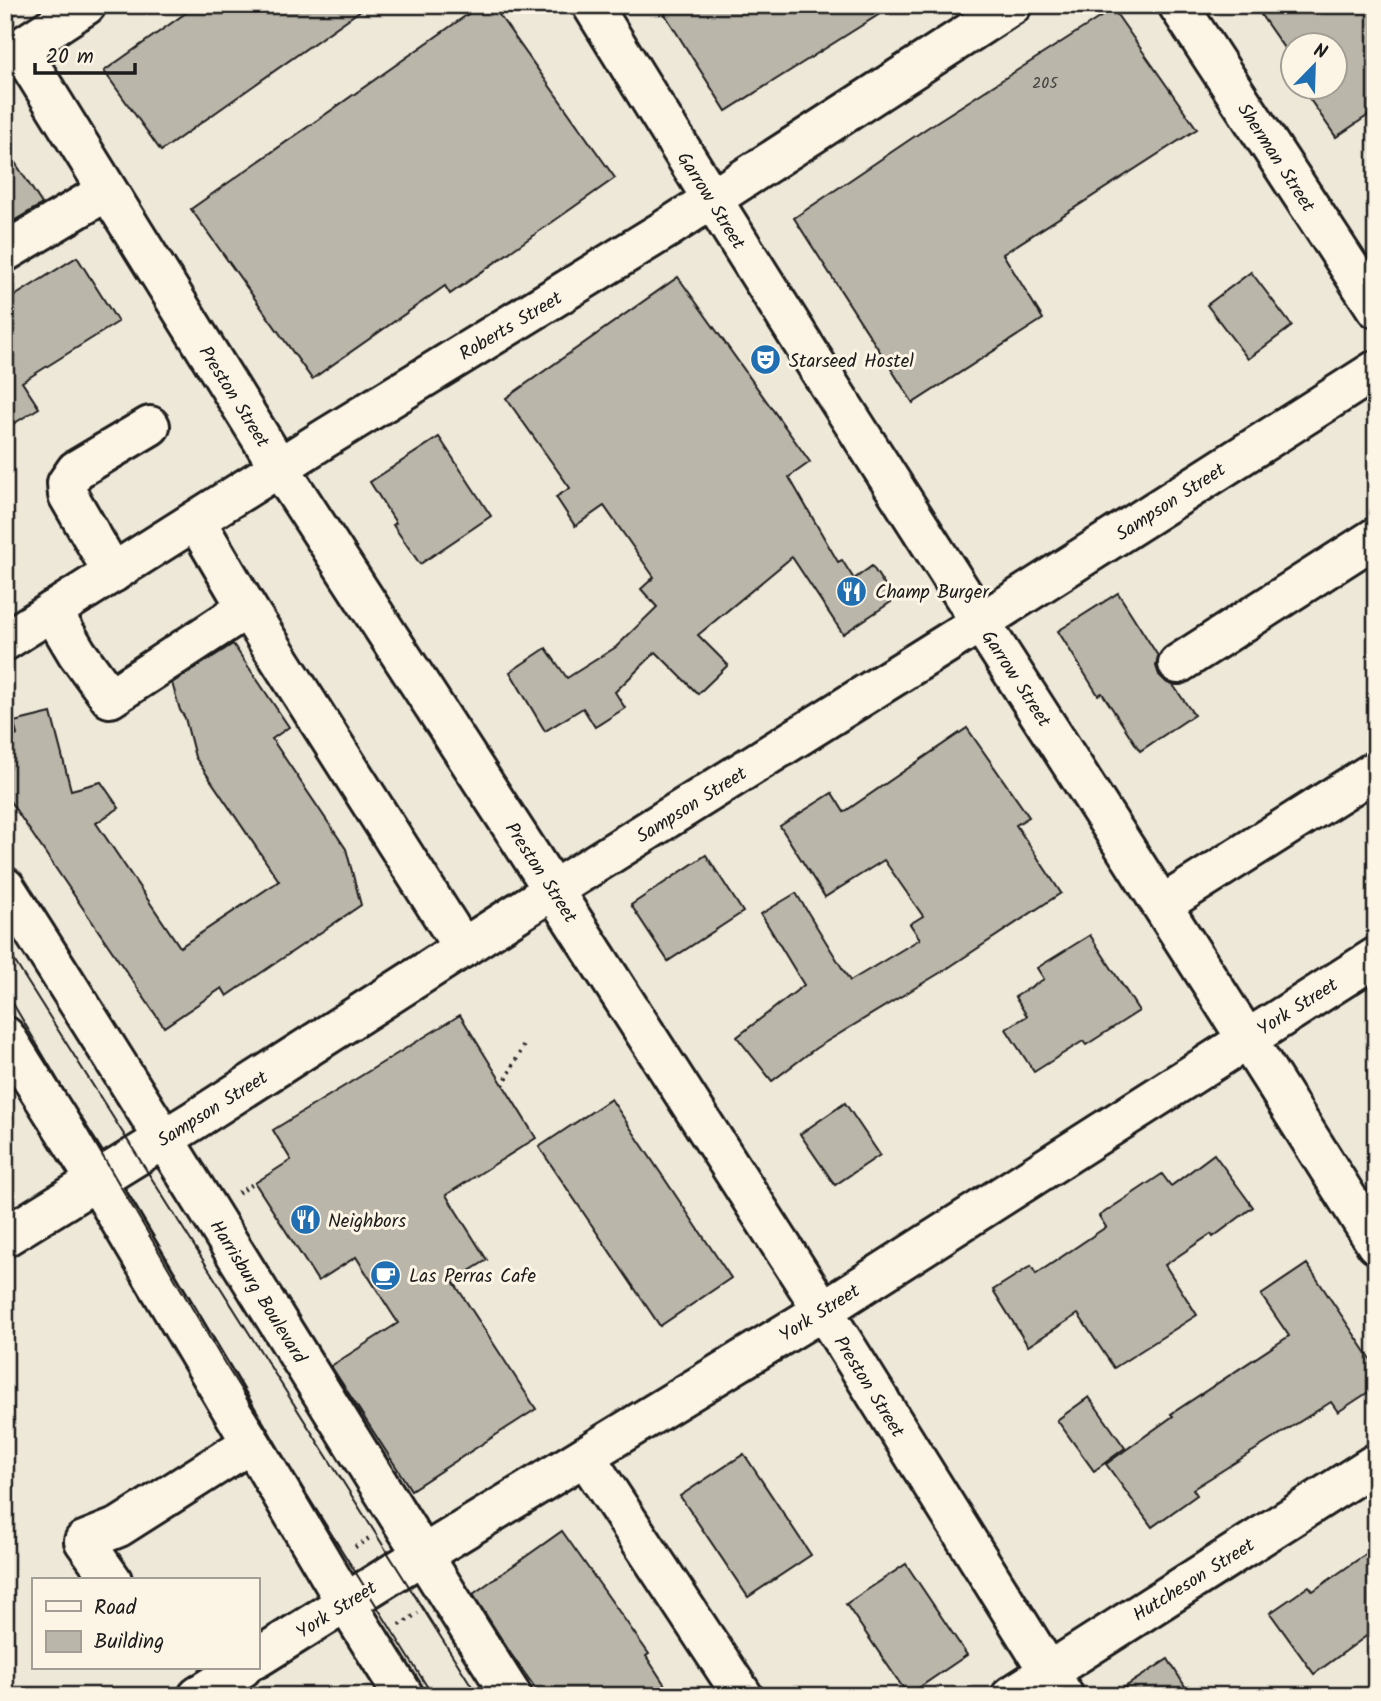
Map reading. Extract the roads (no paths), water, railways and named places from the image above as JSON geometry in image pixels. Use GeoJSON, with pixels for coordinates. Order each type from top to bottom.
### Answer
{"type":"FeatureCollection","features":[{"type":"Feature","properties":{"kind":"street"},"geometry":{"type":"LineString","coordinates":[[13,54],[86,5]]}},
{"type":"Feature","properties":{"kind":"street","name":"Garrow Street"},"geometry":{"type":"LineString","coordinates":[[592,5],[711,201],[1376,1244]]}},
{"type":"Feature","properties":{"kind":"street","name":"Roberts Street"},"geometry":{"type":"LineString","coordinates":[[5,641],[279,467],[711,201],[1012,5]]}},
{"type":"Feature","properties":{"kind":"street","name":"Sherman Street"},"geometry":{"type":"LineString","coordinates":[[1178,5],[1376,308]]}},
{"type":"Feature","properties":{"kind":"street","name":"Preston Street"},"geometry":{"type":"LineString","coordinates":[[13,54],[107,191],[279,467],[553,890],[1056,1683]]}},
{"type":"Feature","properties":{"kind":"street"},"geometry":{"type":"LineString","coordinates":[[5,252],[107,191]]}},
{"type":"Feature","properties":{"kind":"street","name":"Sampson Street"},"geometry":{"type":"LineString","coordinates":[[5,1237],[166,1139],[553,890],[1376,370]]}},
{"type":"Feature","properties":{"kind":"street"},"geometry":{"type":"LineString","coordinates":[[113,573],[68,495],[67,483],[76,470],[150,426]]}},
{"type":"Feature","properties":{"kind":"street"},"geometry":{"type":"LineString","coordinates":[[196,521],[247,608],[463,948]]}},
{"type":"Feature","properties":{"kind":"street"},"geometry":{"type":"LineString","coordinates":[[1178,664],[1376,537]]}},
{"type":"Feature","properties":{"kind":"street"},"geometry":{"type":"LineString","coordinates":[[52,611],[77,653],[110,698],[247,608]]}},
{"type":"Feature","properties":{"kind":"street"},"geometry":{"type":"LineString","coordinates":[[1162,905],[1376,770]]}},
{"type":"Feature","properties":{"kind":"street","name":"Harrisburg Boulevard"},"geometry":{"type":"LineString","coordinates":[[5,887],[166,1139],[512,1696]]}},
{"type":"Feature","properties":{"kind":"street","name":"York Street"},"geometry":{"type":"LineString","coordinates":[[259,1657],[822,1311],[1376,957]]}},
{"type":"Feature","properties":{"kind":"street"},"geometry":{"type":"LineString","coordinates":[[5,1037],[96,1180],[346,1603],[404,1696]]}},
{"type":"Feature","properties":{"kind":"street"},"geometry":{"type":"LineString","coordinates":[[111,1578],[84,1541],[119,1527],[251,1443]]}},
{"type":"Feature","properties":{"kind":"street"},"geometry":{"type":"LineString","coordinates":[[585,1456],[743,1696]]}},
{"type":"Feature","properties":{"kind":"street","name":"Hutcheson Street"},"geometry":{"type":"LineString","coordinates":[[1011,1696],[1056,1683],[1376,1463]]}},
{"type":"Feature","properties":{"kind":"street"},"geometry":{"type":"LineString","coordinates":[[198,1696],[239,1670]]}},
{"type":"Feature","properties":{"kind":"tram line"},"geometry":{"type":"LineString","coordinates":[[5,946],[478,1696]]}},
{"type":"Feature","properties":{"kind":"tram line"},"geometry":{"type":"LineString","coordinates":[[5,990],[225,1364],[433,1696]]}},
{"type":"Feature","properties":{"kind":"place","name":"Starseed Hostel"},"geometry":{"type":"Point","coordinates":[766,360]}},
{"type":"Feature","properties":{"kind":"place","name":"Champ Burger"},"geometry":{"type":"Point","coordinates":[852,591]}},
{"type":"Feature","properties":{"kind":"place","name":"Neighbors"},"geometry":{"type":"Point","coordinates":[305,1220]}},
{"type":"Feature","properties":{"kind":"place","name":"Las Perras Cafe"},"geometry":{"type":"Point","coordinates":[386,1275]}}]}
